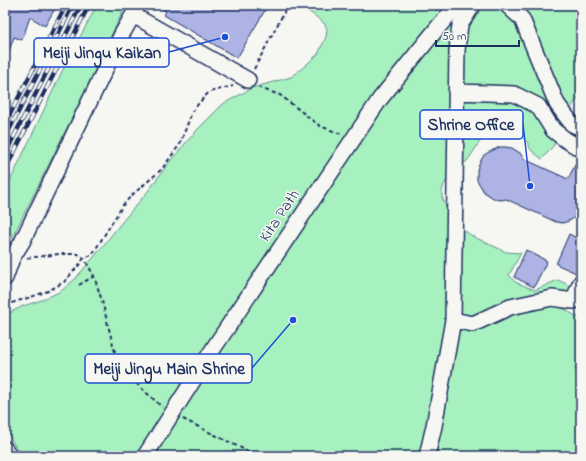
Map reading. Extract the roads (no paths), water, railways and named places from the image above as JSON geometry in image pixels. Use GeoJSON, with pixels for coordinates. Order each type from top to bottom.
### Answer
{"type":"FeatureCollection","features":[{"type":"Feature","properties":{"kind":"street","name":"Kita Path"},"geometry":{"type":"LineString","coordinates":[[145,456],[215,346],[380,99],[434,31],[457,5]]}},
{"type":"Feature","properties":{"kind":"street"},"geometry":{"type":"LineString","coordinates":[[427,456],[454,320],[457,50],[460,25],[473,5]]}},
{"type":"Feature","properties":{"kind":"street"},"geometry":{"type":"LineString","coordinates":[[507,5],[522,19],[557,104],[572,124],[581,128]]}},
{"type":"Feature","properties":{"kind":"street"},"geometry":{"type":"LineString","coordinates":[[5,278],[12,258],[22,242],[135,10],[248,80]]}},
{"type":"Feature","properties":{"kind":"street"},"geometry":{"type":"LineString","coordinates":[[456,92],[514,94],[538,106],[553,130],[581,149]]}},
{"type":"Feature","properties":{"kind":"street"},"geometry":{"type":"LineString","coordinates":[[454,320],[472,324],[510,307],[552,298],[573,301],[581,282]]}},
{"type":"Feature","properties":{"kind":"street"},"geometry":{"type":"LineString","coordinates":[[5,449],[9,456]]}},
{"type":"Feature","properties":{"kind":"railway"},"geometry":{"type":"LineString","coordinates":[[5,124],[66,5]]}},
{"type":"Feature","properties":{"kind":"railway"},"geometry":{"type":"LineString","coordinates":[[5,138],[73,5]]}},
{"type":"Feature","properties":{"kind":"railway"},"geometry":{"type":"LineString","coordinates":[[5,154],[81,5]]}},
{"type":"Feature","properties":{"kind":"railway"},"geometry":{"type":"LineString","coordinates":[[5,170],[89,5]]}},
{"type":"Feature","properties":{"kind":"place","name":"Meiji Jingu Kaikan"},"geometry":{"type":"Point","coordinates":[225,37]}},
{"type":"Feature","properties":{"kind":"place","name":"Shrine Office"},"geometry":{"type":"Point","coordinates":[530,186]}},
{"type":"Feature","properties":{"kind":"place","name":"Meiji Jingu Main Shrine"},"geometry":{"type":"Point","coordinates":[293,320]}}]}
